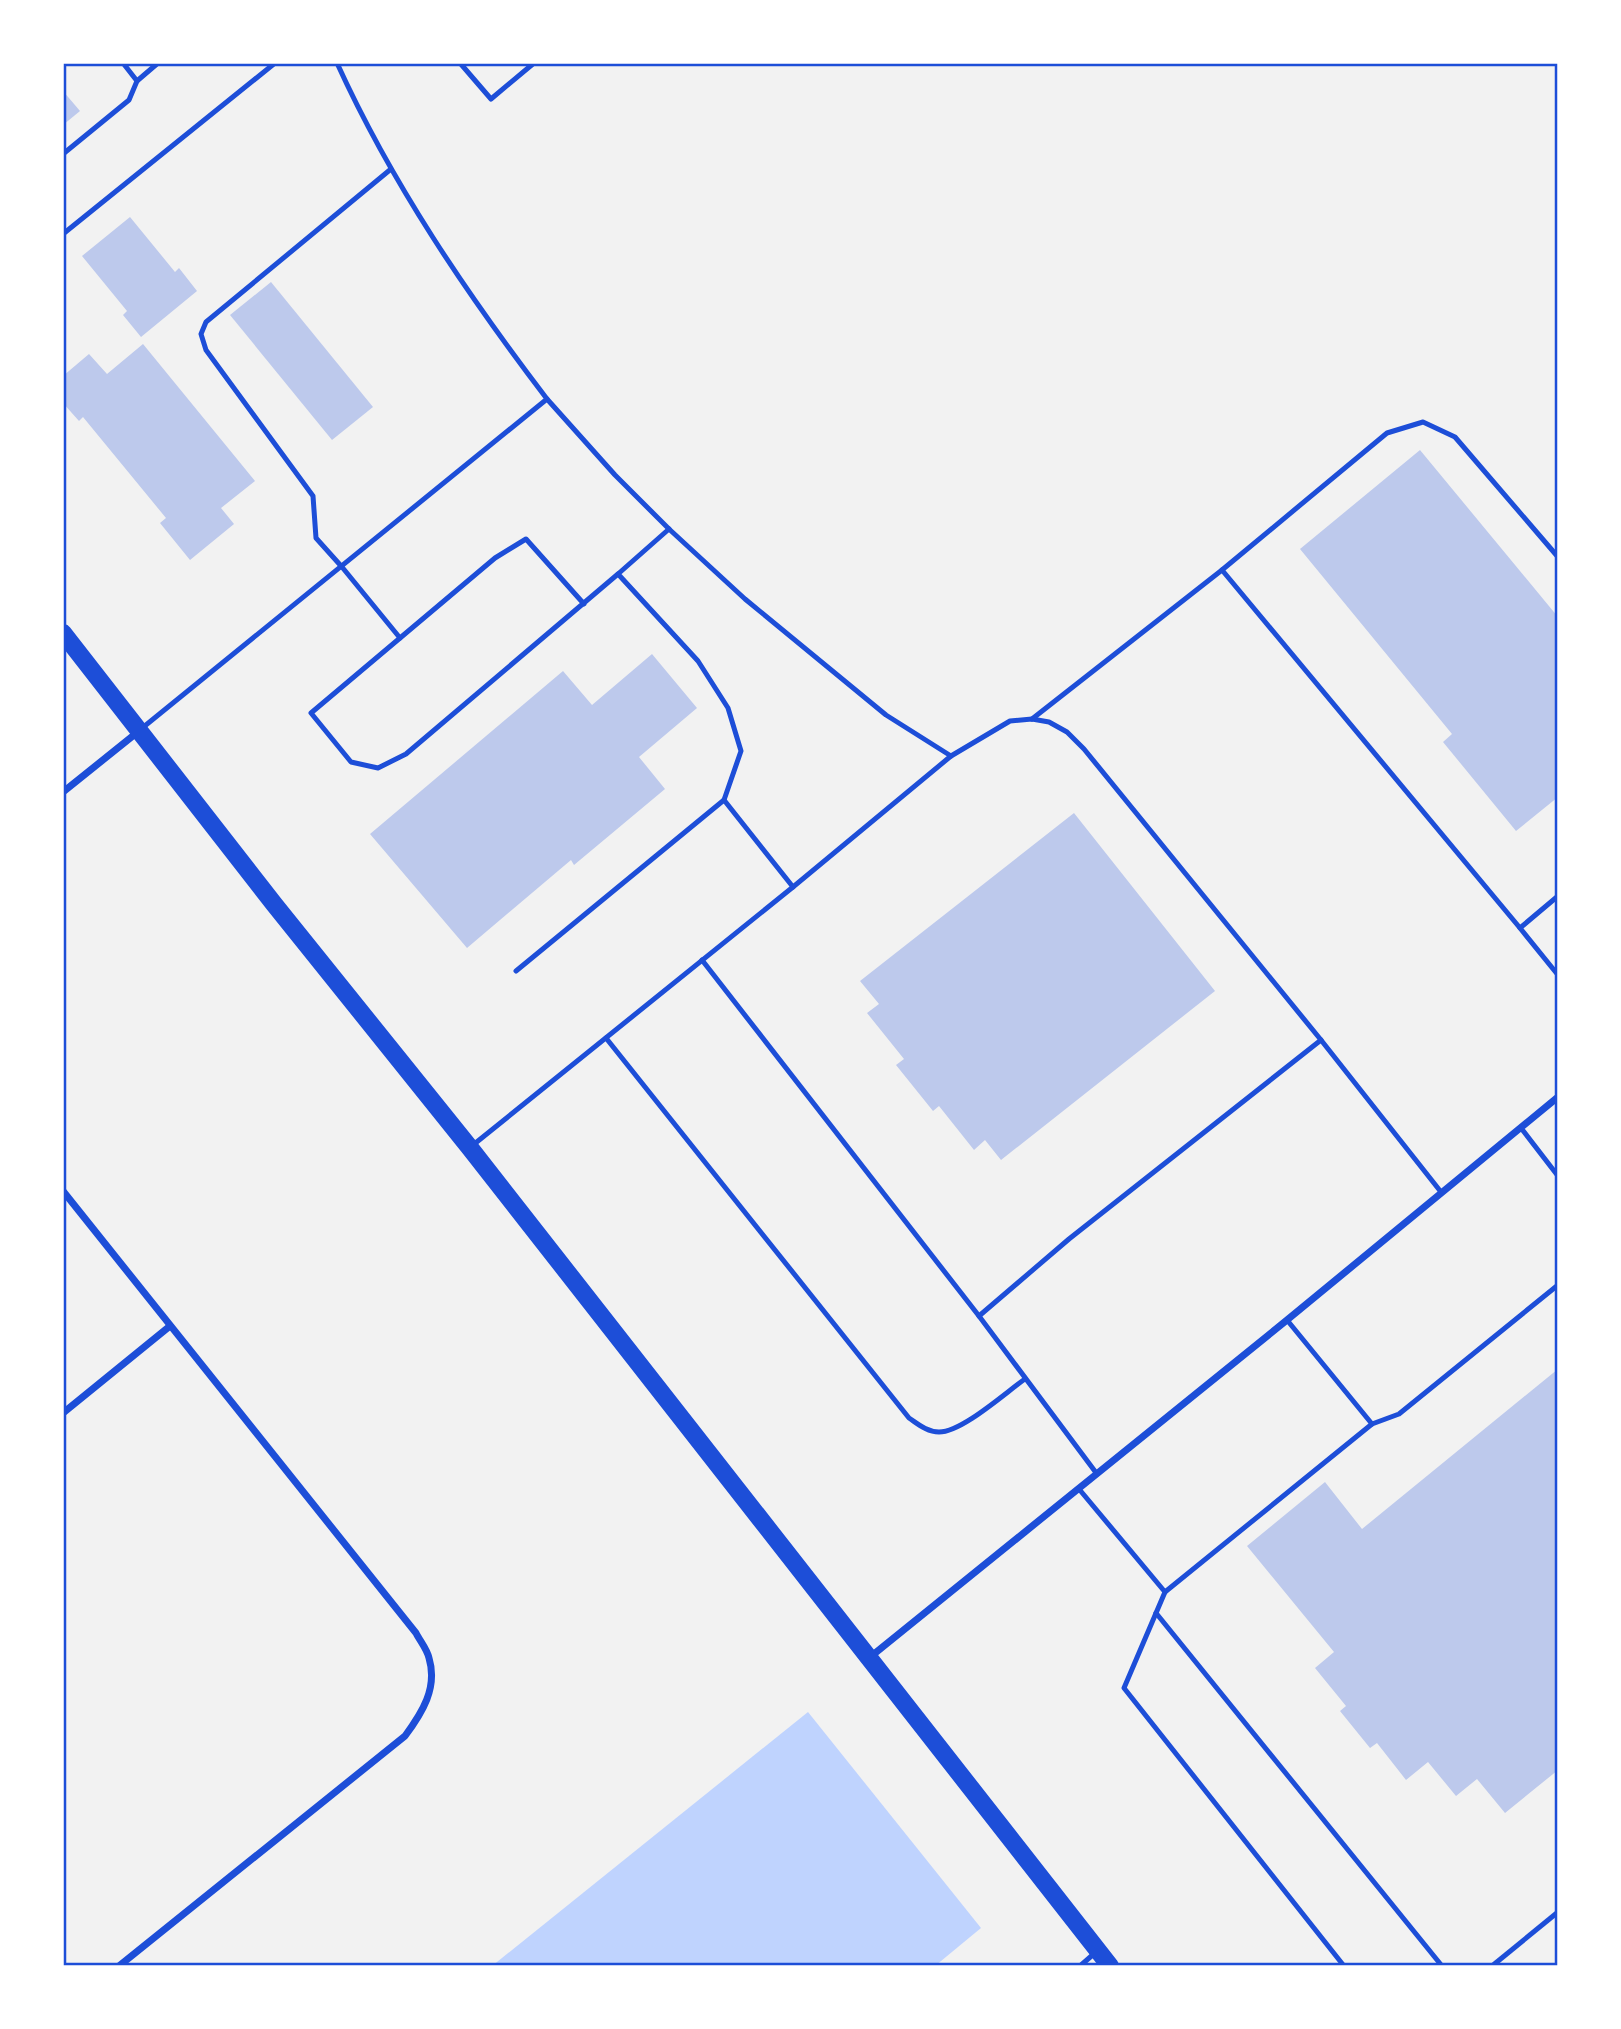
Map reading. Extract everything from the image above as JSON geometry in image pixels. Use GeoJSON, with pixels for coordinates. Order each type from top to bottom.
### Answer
{"type":"FeatureCollection","features":[{"type":"Feature","properties":{"kind":"main road"},"geometry":{"type":"LineString","coordinates":[[63,633],[1110,1966]]}},
{"type":"Feature","properties":{"kind":"street"},"geometry":{"type":"LineString","coordinates":[[63,792],[139,730]]}},
{"type":"Feature","properties":{"kind":"street"},"geometry":{"type":"LineString","coordinates":[[868,1658],[1558,1097]]}},
{"type":"Feature","properties":{"kind":"street"},"geometry":{"type":"LineString","coordinates":[[63,1191],[416,1633],[429,1658],[431,1686],[422,1714],[405,1736],[119,1966]]}},
{"type":"Feature","properties":{"kind":"street"},"geometry":{"type":"LineString","coordinates":[[63,1413],[170,1326]]}},
{"type":"Feature","properties":{"kind":"lane"},"geometry":{"type":"LineString","coordinates":[[123,63],[137,80]]}},
{"type":"Feature","properties":{"kind":"lane"},"geometry":{"type":"LineString","coordinates":[[63,154],[129,100],[137,80],[159,63]]}},
{"type":"Feature","properties":{"kind":"lane"},"geometry":{"type":"LineString","coordinates":[[63,234],[275,63]]}},
{"type":"Feature","properties":{"kind":"lane"},"geometry":{"type":"LineString","coordinates":[[337,63],[355,103],[391,169],[451,267],[547,399],[615,475],[745,599],[886,715],[951,756]]}},
{"type":"Feature","properties":{"kind":"lane"},"geometry":{"type":"LineString","coordinates":[[460,63],[491,99],[534,63]]}},
{"type":"Feature","properties":{"kind":"lane"},"geometry":{"type":"LineString","coordinates":[[391,169],[206,322],[201,334],[206,350],[313,496],[316,538],[400,638]]}},
{"type":"Feature","properties":{"kind":"lane"},"geometry":{"type":"LineString","coordinates":[[139,730],[547,399]]}},
{"type":"Feature","properties":{"kind":"lane"},"geometry":{"type":"LineString","coordinates":[[1032,719],[1222,570],[1387,433],[1423,422],[1455,437],[1558,556]]}},
{"type":"Feature","properties":{"kind":"lane"},"geometry":{"type":"LineString","coordinates":[[584,604],[526,539],[495,558],[311,713],[351,762],[378,768],[406,754],[584,604],[669,529]]}},
{"type":"Feature","properties":{"kind":"lane"},"geometry":{"type":"LineString","coordinates":[[1222,570],[1558,975]]}},
{"type":"Feature","properties":{"kind":"lane"},"geometry":{"type":"LineString","coordinates":[[516,971],[724,800],[741,751],[729,708],[698,661],[618,574]]}},
{"type":"Feature","properties":{"kind":"lane"},"geometry":{"type":"LineString","coordinates":[[470,1148],[951,756],[1010,721],[1032,719],[1049,722],[1067,732],[1084,749],[1441,1192]]}},
{"type":"Feature","properties":{"kind":"lane"},"geometry":{"type":"LineString","coordinates":[[724,800],[793,887]]}},
{"type":"Feature","properties":{"kind":"lane"},"geometry":{"type":"LineString","coordinates":[[1520,928],[1558,896]]}},
{"type":"Feature","properties":{"kind":"lane"},"geometry":{"type":"LineString","coordinates":[[702,960],[979,1316],[1097,1474]]}},
{"type":"Feature","properties":{"kind":"lane"},"geometry":{"type":"LineString","coordinates":[[606,1038],[909,1418],[923,1428],[937,1432],[952,1429],[1025,1378]]}},
{"type":"Feature","properties":{"kind":"lane"},"geometry":{"type":"LineString","coordinates":[[979,1316],[1069,1238],[1321,1040]]}},
{"type":"Feature","properties":{"kind":"lane"},"geometry":{"type":"LineString","coordinates":[[1521,1128],[1558,1176]]}},
{"type":"Feature","properties":{"kind":"lane"},"geometry":{"type":"LineString","coordinates":[[1344,1966],[1124,1688],[1165,1592],[1372,1424],[1399,1414],[1558,1285]]}},
{"type":"Feature","properties":{"kind":"lane"},"geometry":{"type":"LineString","coordinates":[[1287,1320],[1372,1424]]}},
{"type":"Feature","properties":{"kind":"lane"},"geometry":{"type":"LineString","coordinates":[[1079,1489],[1165,1592]]}},
{"type":"Feature","properties":{"kind":"lane"},"geometry":{"type":"LineString","coordinates":[[1156,1613],[1442,1966]]}},
{"type":"Feature","properties":{"kind":"lane"},"geometry":{"type":"LineString","coordinates":[[1492,1966],[1500,1964],[1558,1912]]}},
{"type":"Feature","properties":{"kind":"lane"},"geometry":{"type":"LineString","coordinates":[[1080,1966],[1098,1951]]}},
{"type":"Feature","properties":{"kind":"water"},"geometry":{"type":"Polygon","coordinates":[[[808,1712],[981,1928],[935,1966],[492,1966],[808,1712]]]}},
{"type":"Feature","properties":{"kind":"building"},"geometry":{"type":"Polygon","coordinates":[[[63,91],[80,111],[63,125],[63,91]]]}},
{"type":"Feature","properties":{"kind":"building"},"geometry":{"type":"Polygon","coordinates":[[[130,217],[175,272],[179,268],[197,291],[141,337],[123,315],[127,311],[82,256],[130,217]]]}},
{"type":"Feature","properties":{"kind":"building"},"geometry":{"type":"Polygon","coordinates":[[[271,282],[373,407],[332,440],[230,315],[271,282]]]}},
{"type":"Feature","properties":{"kind":"building"},"geometry":{"type":"Polygon","coordinates":[[[143,344],[255,481],[221,508],[234,524],[190,560],[160,523],[166,518],[83,417],[79,421],[63,403],[63,376],[89,354],[107,374],[143,344]]]}},
{"type":"Feature","properties":{"kind":"building"},"geometry":{"type":"Polygon","coordinates":[[[1420,450],[1558,617],[1558,797],[1516,831],[1443,742],[1452,734],[1300,549],[1420,450]]]}},
{"type":"Feature","properties":{"kind":"building"},"geometry":{"type":"Polygon","coordinates":[[[652,654],[697,708],[639,757],[665,789],[574,865],[571,860],[467,948],[370,834],[563,671],[592,705],[652,654]]]}},
{"type":"Feature","properties":{"kind":"building"},"geometry":{"type":"Polygon","coordinates":[[[1074,813],[1215,991],[1001,1160],[985,1140],[974,1150],[939,1106],[933,1111],[896,1065],[904,1059],[867,1013],[879,1004],[860,981],[1074,813]]]}},
{"type":"Feature","properties":{"kind":"building"},"geometry":{"type":"Polygon","coordinates":[[[1558,1369],[1558,1770],[1505,1813],[1477,1779],[1456,1796],[1428,1762],[1406,1780],[1377,1743],[1370,1748],[1340,1711],[1346,1706],[1315,1668],[1334,1652],[1247,1546],[1325,1482],[1362,1529],[1558,1369]]]}}]}
